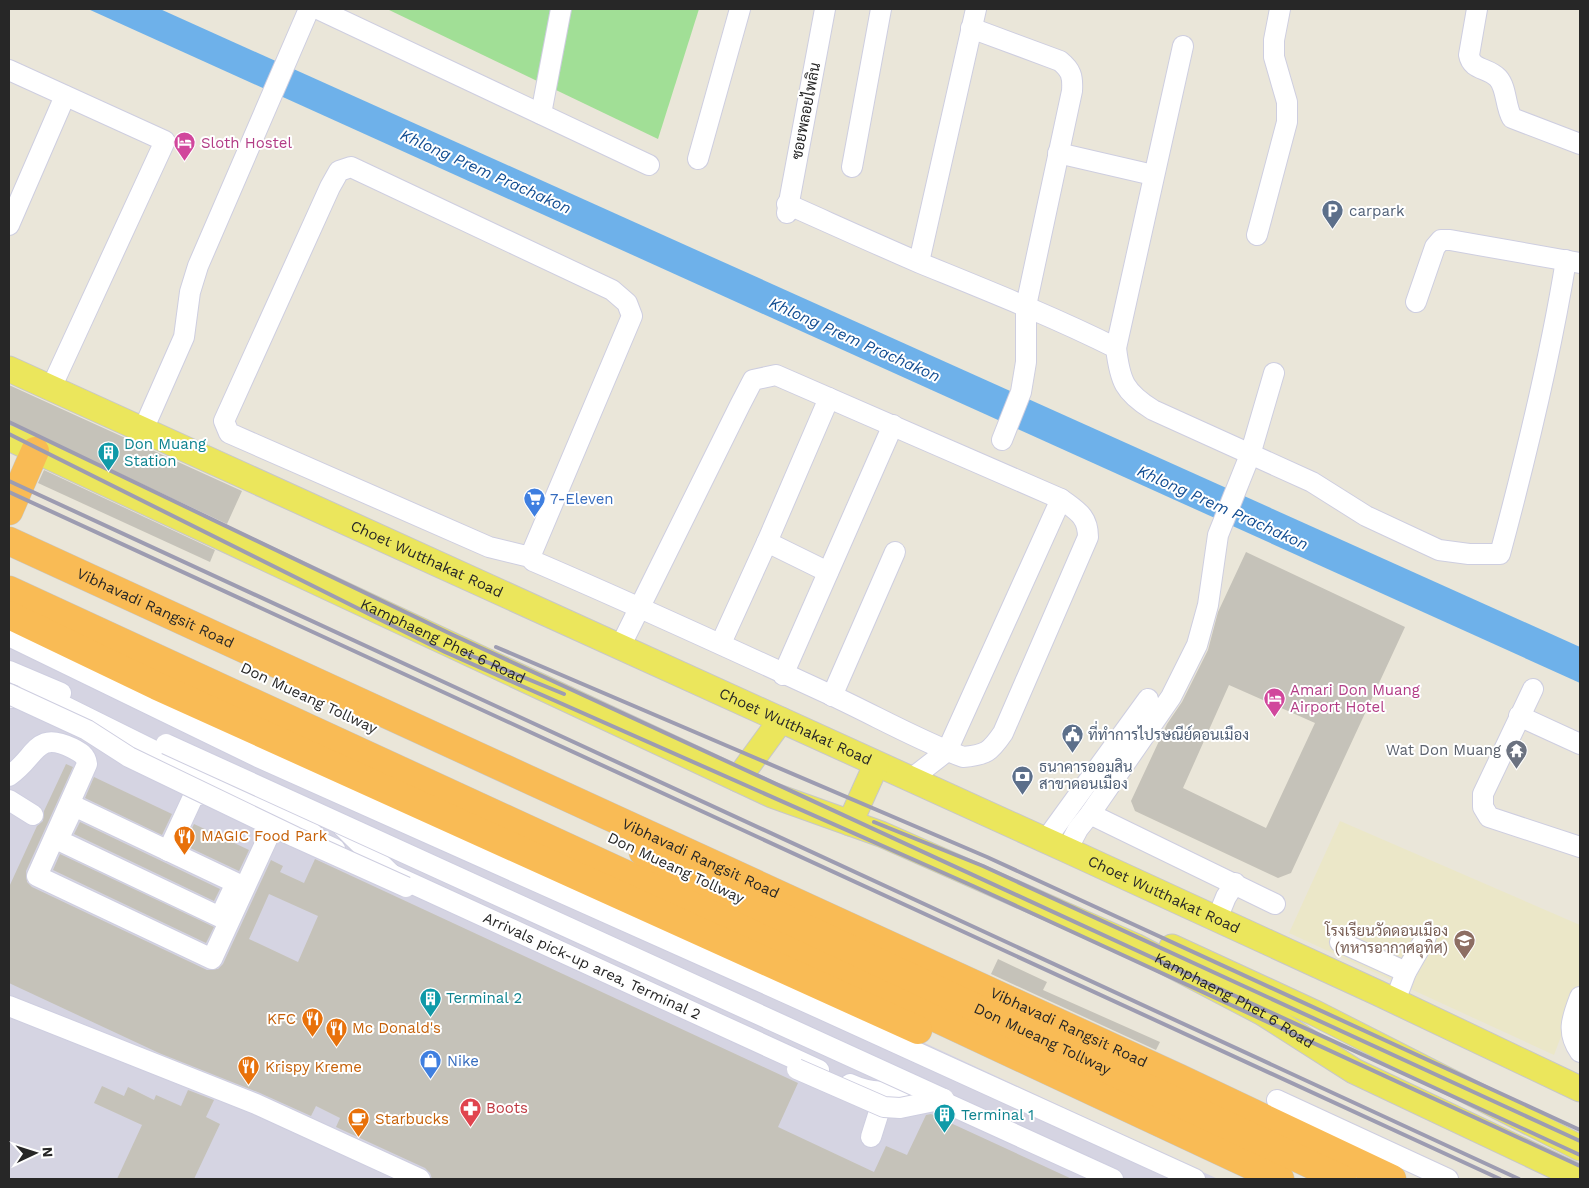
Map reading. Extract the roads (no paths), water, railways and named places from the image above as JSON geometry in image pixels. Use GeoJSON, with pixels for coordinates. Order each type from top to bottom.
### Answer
{"type":"FeatureCollection","features":[{"type":"Feature","properties":{"kind":"highway"},"geometry":{"type":"LineString","coordinates":[[9,511],[35,451]]}},
{"type":"Feature","properties":{"kind":"highway","name":"Vibhavadi Rangsit Road"},"geometry":{"type":"LineString","coordinates":[[9,541],[1170,1074],[1392,1179]]}},
{"type":"Feature","properties":{"kind":"highway","name":"Don Mueang Tollway"},"geometry":{"type":"LineString","coordinates":[[9,560],[531,800],[1342,1179]]}},
{"type":"Feature","properties":{"kind":"highway","name":"Don Mueang Tollway"},"geometry":{"type":"LineString","coordinates":[[9,590],[829,968],[1280,1179]]}},
{"type":"Feature","properties":{"kind":"highway"},"geometry":{"type":"LineString","coordinates":[[9,615],[261,746],[1244,1179]]}},
{"type":"Feature","properties":{"kind":"main road","name":"Choet Wutthakat Road"},"geometry":{"type":"LineString","coordinates":[[9,369],[876,764],[911,778],[1395,1001],[1580,1089]]}},
{"type":"Feature","properties":{"kind":"main road","name":"Kamphaeng Phet 6 Road"},"geometry":{"type":"LineString","coordinates":[[9,438],[772,795],[881,834],[1135,946],[1263,1013],[1354,1071],[1580,1178]]}},
{"type":"Feature","properties":{"kind":"main road"},"geometry":{"type":"LineString","coordinates":[[738,779],[781,720]]}},
{"type":"Feature","properties":{"kind":"main road"},"geometry":{"type":"LineString","coordinates":[[850,823],[876,764]]}},
{"type":"Feature","properties":{"kind":"main road","name":"Kamphaeng Phet 6 Road"},"geometry":{"type":"LineString","coordinates":[[881,834],[951,848],[1130,928],[1316,1013],[1580,1148]]}},
{"type":"Feature","properties":{"kind":"street"},"geometry":{"type":"LineString","coordinates":[[142,430],[184,337],[190,292],[198,266],[309,9]]}},
{"type":"Feature","properties":{"kind":"street"},"geometry":{"type":"LineString","coordinates":[[318,9],[650,165]]}},
{"type":"Feature","properties":{"kind":"street"},"geometry":{"type":"LineString","coordinates":[[541,114],[561,9]]}},
{"type":"Feature","properties":{"kind":"street"},"geometry":{"type":"LineString","coordinates":[[698,159],[740,9]]}},
{"type":"Feature","properties":{"kind":"street","name":"ซอยพลอยไพลิน"},"geometry":{"type":"LineString","coordinates":[[825,9],[787,208],[919,262]]}},
{"type":"Feature","properties":{"kind":"street"},"geometry":{"type":"LineString","coordinates":[[852,168],[881,9]]}},
{"type":"Feature","properties":{"kind":"street"},"geometry":{"type":"LineString","coordinates":[[976,9],[919,262],[1055,318],[1116,348]]}},
{"type":"Feature","properties":{"kind":"street"},"geometry":{"type":"LineString","coordinates":[[1257,235],[1287,122],[1287,102],[1274,56],[1280,9]]}},
{"type":"Feature","properties":{"kind":"street"},"geometry":{"type":"LineString","coordinates":[[1477,9],[1469,55],[1470,61],[1474,66],[1491,72],[1500,80],[1512,118],[1580,144]]}},
{"type":"Feature","properties":{"kind":"street"},"geometry":{"type":"LineString","coordinates":[[971,28],[1060,61],[1069,69],[1073,77],[1072,91],[1026,306],[1026,362],[1021,392],[1005,434]]}},
{"type":"Feature","properties":{"kind":"street"},"geometry":{"type":"LineString","coordinates":[[1183,46],[1116,348],[1124,386],[1134,398],[1152,410],[1312,482],[1366,516],[1439,550],[1469,554],[1500,554],[1573,262],[1441,240],[1435,247],[1416,302]]}},
{"type":"Feature","properties":{"kind":"street"},"geometry":{"type":"LineString","coordinates":[[9,70],[164,140],[165,143],[51,388]]}},
{"type":"Feature","properties":{"kind":"street"},"geometry":{"type":"LineString","coordinates":[[9,225],[66,96]]}},
{"type":"Feature","properties":{"kind":"street"},"geometry":{"type":"LineString","coordinates":[[1058,153],[1153,175]]}},
{"type":"Feature","properties":{"kind":"street"},"geometry":{"type":"LineString","coordinates":[[530,557],[632,316],[627,303],[612,290],[351,167],[339,171],[330,186],[224,421],[229,433],[480,544],[530,557],[533,561],[640,607],[721,643],[783,675],[963,757],[980,756],[992,748],[1003,733],[1088,537],[1088,524],[1082,516],[1061,499],[893,425],[776,376],[754,380],[640,607],[620,646]]}},
{"type":"Feature","properties":{"kind":"street"},"geometry":{"type":"LineString","coordinates":[[1056,845],[1078,829],[1090,814],[1171,697],[1197,645],[1208,605],[1218,535],[1250,455],[1274,373]]}},
{"type":"Feature","properties":{"kind":"street"},"geometry":{"type":"LineString","coordinates":[[721,643],[830,398]]}},
{"type":"Feature","properties":{"kind":"street"},"geometry":{"type":"LineString","coordinates":[[783,675],[893,425]]}},
{"type":"Feature","properties":{"kind":"street"},"geometry":{"type":"LineString","coordinates":[[911,778],[947,751],[1061,499]]}},
{"type":"Feature","properties":{"kind":"street"},"geometry":{"type":"LineString","coordinates":[[767,542],[828,572]]}},
{"type":"Feature","properties":{"kind":"street"},"geometry":{"type":"LineString","coordinates":[[832,696],[895,552]]}},
{"type":"Feature","properties":{"kind":"street"},"geometry":{"type":"LineString","coordinates":[[9,636],[261,746],[294,773],[786,992],[1195,1179]]}},
{"type":"Feature","properties":{"kind":"street"},"geometry":{"type":"LineString","coordinates":[[9,671],[1113,1179]]}},
{"type":"Feature","properties":{"kind":"street"},"geometry":{"type":"LineString","coordinates":[[1533,689],[1483,794],[1483,807],[1489,817],[1580,847]]}},
{"type":"Feature","properties":{"kind":"street"},"geometry":{"type":"LineString","coordinates":[[9,694],[87,730],[129,756],[204,793],[795,1064],[884,1108],[900,1108],[945,1101]]}},
{"type":"Feature","properties":{"kind":"street"},"geometry":{"type":"LineString","coordinates":[[9,700],[22,695],[42,697],[64,706],[99,711]]}},
{"type":"Feature","properties":{"kind":"street"},"geometry":{"type":"LineString","coordinates":[[1056,845],[1148,699]]}},
{"type":"Feature","properties":{"kind":"street","name":"Arrivals pick-up area, Terminal 2"},"geometry":{"type":"LineString","coordinates":[[64,706],[304,825],[322,843],[795,1064]]}},
{"type":"Feature","properties":{"kind":"street"},"geometry":{"type":"LineString","coordinates":[[1519,716],[1580,744]]}},
{"type":"Feature","properties":{"kind":"street"},"geometry":{"type":"LineString","coordinates":[[9,776],[22,767],[43,742],[52,740],[82,753],[86,758],[87,764],[37,876],[212,959],[269,835],[271,820],[255,802],[270,784],[270,774],[261,746]]}},
{"type":"Feature","properties":{"kind":"street"},"geometry":{"type":"LineString","coordinates":[[294,773],[313,804],[342,826],[390,874]]}},
{"type":"Feature","properties":{"kind":"street"},"geometry":{"type":"LineString","coordinates":[[165,849],[185,793],[181,782]]}},
{"type":"Feature","properties":{"kind":"street"},"geometry":{"type":"LineString","coordinates":[[178,817],[193,797],[204,793]]}},
{"type":"Feature","properties":{"kind":"street"},"geometry":{"type":"LineString","coordinates":[[9,800],[33,815]]}},
{"type":"Feature","properties":{"kind":"street"},"geometry":{"type":"LineString","coordinates":[[40,878],[74,806],[165,849],[236,883],[202,955]]}},
{"type":"Feature","properties":{"kind":"street"},"geometry":{"type":"LineString","coordinates":[[1090,814],[1275,904]]}},
{"type":"Feature","properties":{"kind":"street"},"geometry":{"type":"LineString","coordinates":[[342,826],[903,1088],[945,1101],[1121,1179]]}},
{"type":"Feature","properties":{"kind":"street"},"geometry":{"type":"LineString","coordinates":[[58,840],[220,917]]}},
{"type":"Feature","properties":{"kind":"street"},"geometry":{"type":"LineString","coordinates":[[1217,919],[1226,897],[1235,883]]}},
{"type":"Feature","properties":{"kind":"street"},"geometry":{"type":"LineString","coordinates":[[1395,1001],[1406,972],[1426,937]]}},
{"type":"Feature","properties":{"kind":"street"},"geometry":{"type":"LineString","coordinates":[[1340,942],[1391,967],[1406,972]]}},
{"type":"Feature","properties":{"kind":"street"},"geometry":{"type":"LineString","coordinates":[[1580,997],[1571,1022],[1570,1032],[1574,1044],[1580,1052]]}},
{"type":"Feature","properties":{"kind":"street"},"geometry":{"type":"LineString","coordinates":[[9,1006],[256,1104],[420,1179]]}},
{"type":"Feature","properties":{"kind":"street"},"geometry":{"type":"LineString","coordinates":[[795,1064],[867,1092],[903,1088]]}},
{"type":"Feature","properties":{"kind":"street"},"geometry":{"type":"LineString","coordinates":[[867,1092],[873,1100],[867,1135],[883,1099],[903,1088]]}},
{"type":"Feature","properties":{"kind":"street"},"geometry":{"type":"LineString","coordinates":[[1277,1100],[1448,1179]]}},
{"type":"Feature","properties":{"kind":"water","name":"Khlong Prem Prachakon"},"geometry":{"type":"Polygon","coordinates":[[[88,9],[160,9],[1580,647],[1580,683],[88,9]]]}},
{"type":"Feature","properties":{"kind":"railway"},"geometry":{"type":"LineString","coordinates":[[9,422],[453,635],[1580,1155]]}},
{"type":"Feature","properties":{"kind":"railway"},"geometry":{"type":"LineString","coordinates":[[9,434],[445,652],[973,886],[1580,1166]]}},
{"type":"Feature","properties":{"kind":"railway"},"geometry":{"type":"LineString","coordinates":[[9,481],[1519,1179]]}},
{"type":"Feature","properties":{"kind":"railway"},"geometry":{"type":"LineString","coordinates":[[9,492],[1500,1179]]}},
{"type":"Feature","properties":{"kind":"railway"},"geometry":{"type":"LineString","coordinates":[[496,647],[987,857],[1580,1130]]}},
{"type":"Feature","properties":{"kind":"railway"},"geometry":{"type":"LineString","coordinates":[[465,653],[564,694]]}},
{"type":"Feature","properties":{"kind":"railway"},"geometry":{"type":"LineString","coordinates":[[874,822],[983,866],[1580,1141]]}},
{"type":"Feature","properties":{"kind":"place","name":"Sloth Hostel"},"geometry":{"type":"Point","coordinates":[185,162]}},
{"type":"Feature","properties":{"kind":"place","name":"carpark"},"geometry":{"type":"Point","coordinates":[1333,230]}},
{"type":"Feature","properties":{"kind":"place","name":"Don Muang Station"},"geometry":{"type":"Point","coordinates":[108,472]}},
{"type":"Feature","properties":{"kind":"place","name":"7-Eleven"},"geometry":{"type":"Point","coordinates":[534,518]}},
{"type":"Feature","properties":{"kind":"place","name":"Amari Don Muang Airport Hotel"},"geometry":{"type":"Point","coordinates":[1274,718]}},
{"type":"Feature","properties":{"kind":"place","name":"ที่ทำการไปรษณีย์ดอนเมือง"},"geometry":{"type":"Point","coordinates":[1072,754]}},
{"type":"Feature","properties":{"kind":"place","name":"Wat Don Muang"},"geometry":{"type":"Point","coordinates":[1517,769]}},
{"type":"Feature","properties":{"kind":"place","name":"ธนาคารออมสิน สาขาดอนเมือง"},"geometry":{"type":"Point","coordinates":[1023,795]}},
{"type":"Feature","properties":{"kind":"place","name":"MAGIC Food Park"},"geometry":{"type":"Point","coordinates":[185,855]}},
{"type":"Feature","properties":{"kind":"place","name":"โรงเรียนวัดดอนเมือง (ทหารอากาศอุทิศ)"},"geometry":{"type":"Point","coordinates":[1464,959]}},
{"type":"Feature","properties":{"kind":"place","name":"Terminal 2"},"geometry":{"type":"Point","coordinates":[430,1017]}},
{"type":"Feature","properties":{"kind":"place","name":"KFC"},"geometry":{"type":"Point","coordinates":[312,1038]}},
{"type":"Feature","properties":{"kind":"place","name":"Mc Donald's"},"geometry":{"type":"Point","coordinates":[336,1047]}},
{"type":"Feature","properties":{"kind":"place","name":"Nike"},"geometry":{"type":"Point","coordinates":[431,1080]}},
{"type":"Feature","properties":{"kind":"place","name":"Krispy Kreme"},"geometry":{"type":"Point","coordinates":[249,1086]}},
{"type":"Feature","properties":{"kind":"place","name":"Boots"},"geometry":{"type":"Point","coordinates":[470,1127]}},
{"type":"Feature","properties":{"kind":"place","name":"Terminal 1"},"geometry":{"type":"Point","coordinates":[945,1134]}},
{"type":"Feature","properties":{"kind":"place","name":"Starbucks"},"geometry":{"type":"Point","coordinates":[359,1138]}}]}
